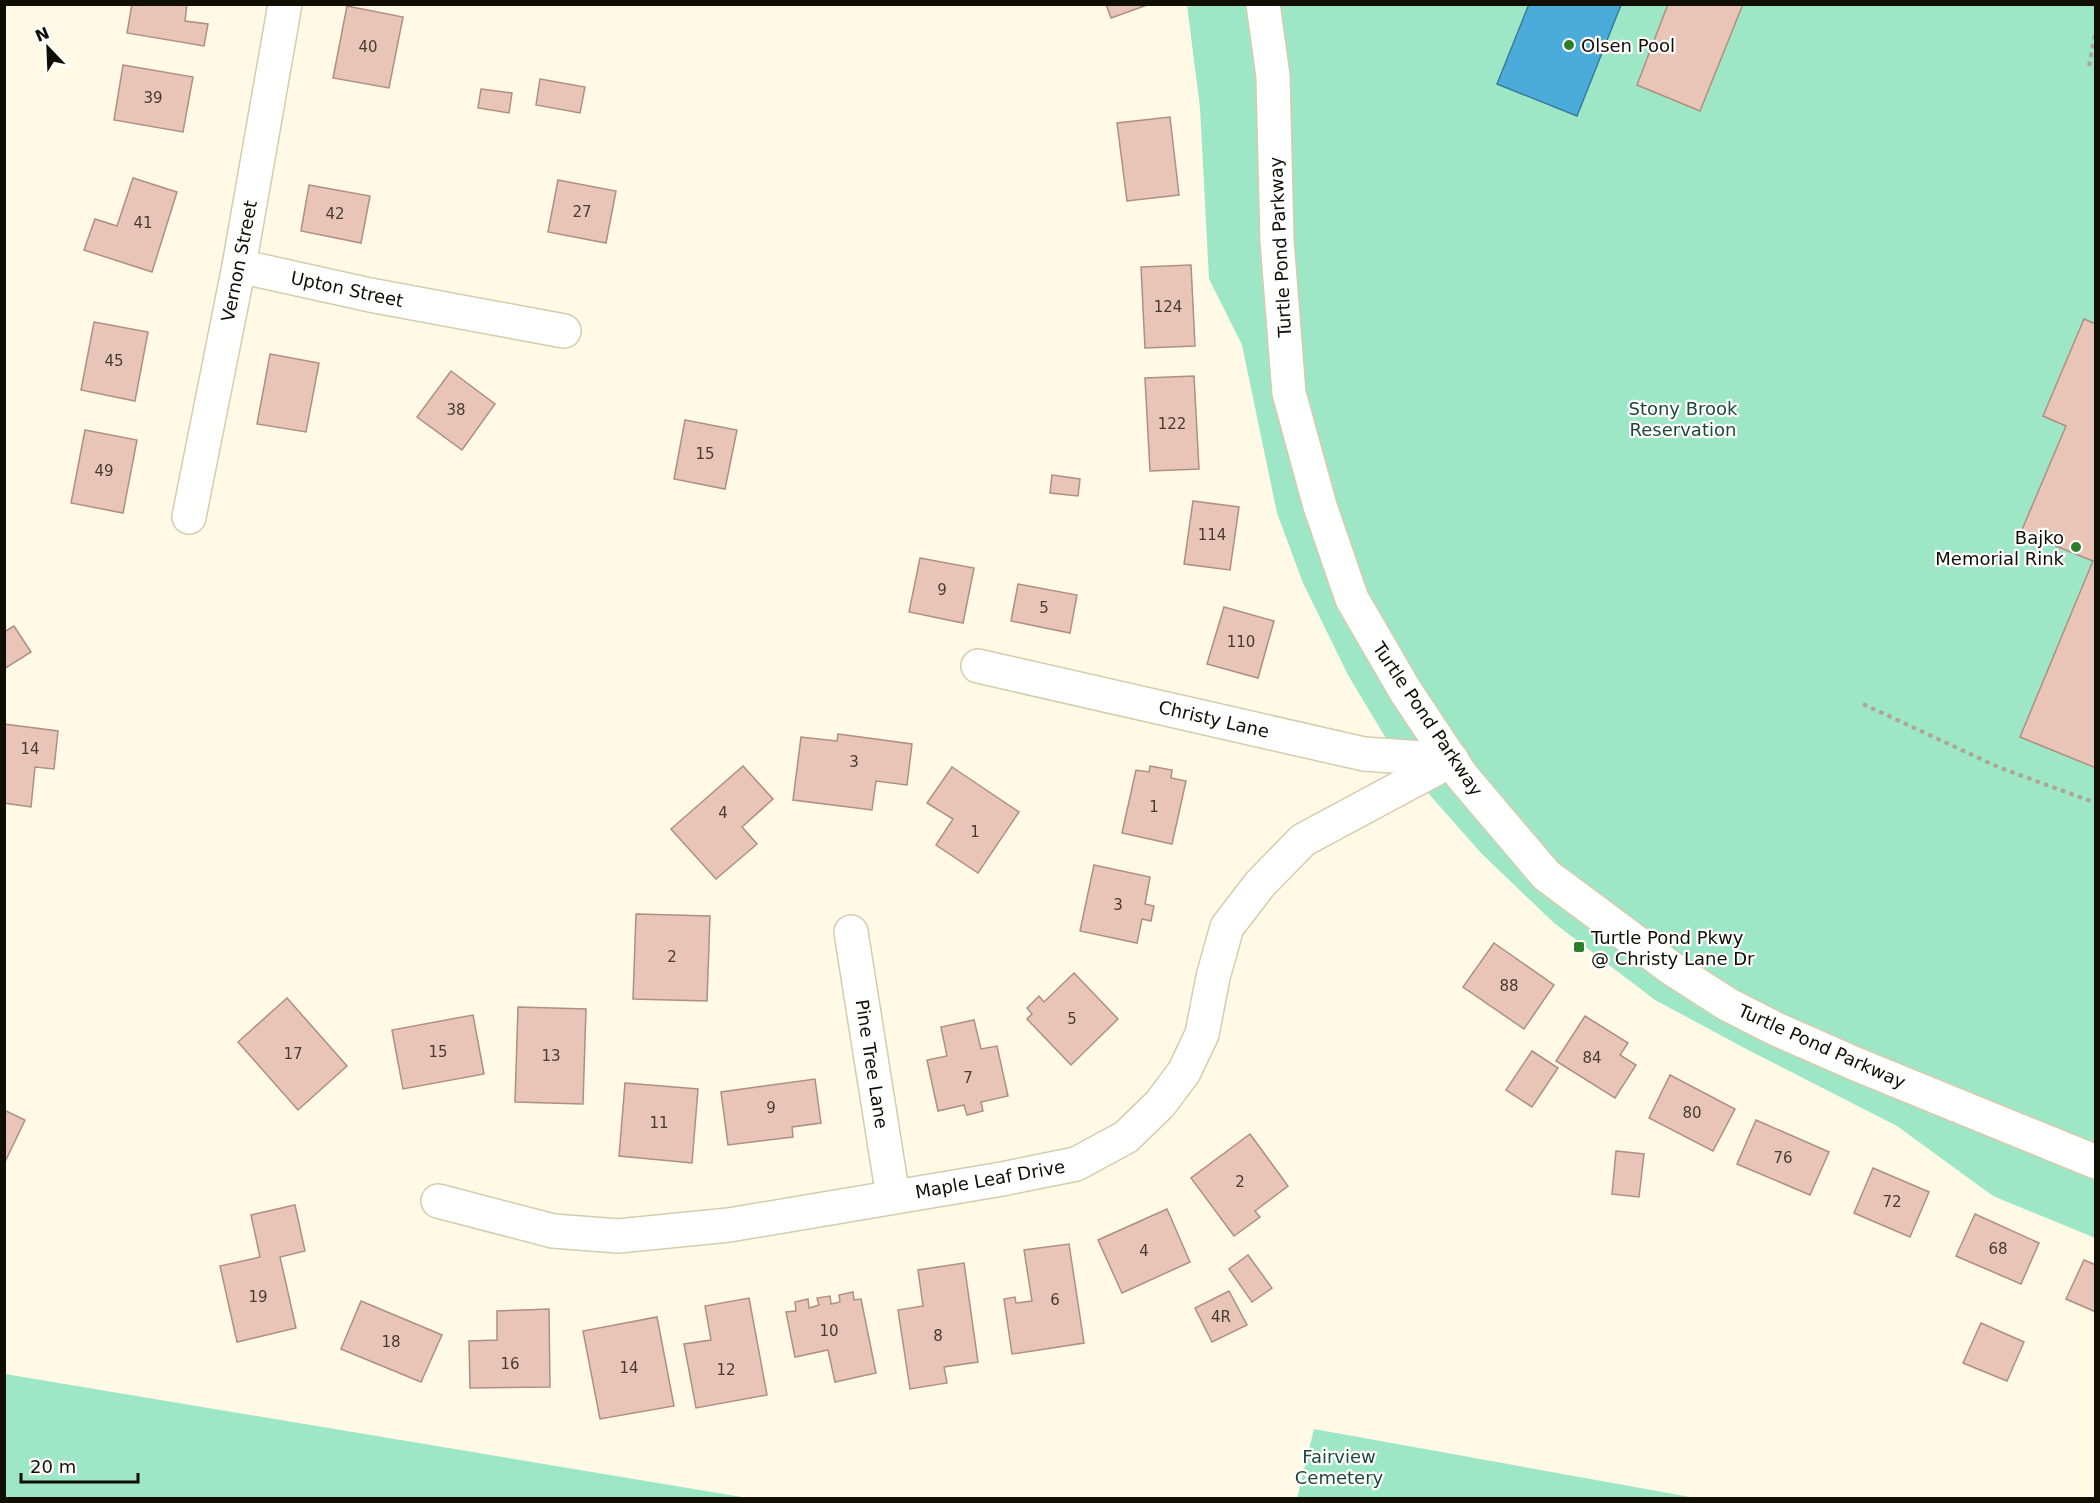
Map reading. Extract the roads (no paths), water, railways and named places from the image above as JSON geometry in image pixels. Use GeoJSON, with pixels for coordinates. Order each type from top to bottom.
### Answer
{"type":"FeatureCollection","features":[{"type":"Feature","properties":{"kind":"street","name":"Vernon Street"},"geometry":{"type":"LineString","coordinates":[[189,517],[239,266],[285,4]]}},
{"type":"Feature","properties":{"kind":"street","name":"Turtle Pond Parkway"},"geometry":{"type":"LineString","coordinates":[[1263,4],[1273,76],[1277,241],[1289,393],[1320,506],[1352,599],[1406,692],[1462,777],[1546,875],[1671,968],[1727,1004],[1776,1029],[1848,1060],[2096,1162]]}},
{"type":"Feature","properties":{"kind":"street","name":"Upton Street"},"geometry":{"type":"LineString","coordinates":[[239,266],[369,295],[564,332]]}},
{"type":"Feature","properties":{"kind":"street","name":"Christy Lane"},"geometry":{"type":"LineString","coordinates":[[978,666],[1364,754],[1452,760]]}},
{"type":"Feature","properties":{"kind":"street","name":"Maple Leaf Drive"},"geometry":{"type":"LineString","coordinates":[[438,1201],[553,1231],[618,1236],[729,1225],[1002,1179],[1076,1164],[1126,1137],[1160,1104],[1184,1072],[1202,1034],[1213,977],[1227,927],[1260,884],[1303,840],[1452,760]]}},
{"type":"Feature","properties":{"kind":"street","name":"Pine Tree Lane"},"geometry":{"type":"LineString","coordinates":[[851,932],[894,1197]]}},
{"type":"Feature","properties":{"kind":"water"},"geometry":{"type":"Polygon","coordinates":[[[1529,4],[1621,5],[1577,116],[1497,84],[1529,4]]]}},
{"type":"Feature","properties":{"kind":"place","name":"Olsen Pool"},"geometry":{"type":"Point","coordinates":[1569,45]}},
{"type":"Feature","properties":{"kind":"place","name":"Bajko Memorial Rink"},"geometry":{"type":"Point","coordinates":[2076,547]}},
{"type":"Feature","properties":{"kind":"place","name":"Turtle Pond Pkwy @ Christy Lane Dr"},"geometry":{"type":"Point","coordinates":[1579,947]}},
{"type":"Feature","properties":{"kind":"park label","name":"Stony Brook Reservation"},"geometry":{"type":"Point","coordinates":[1683,418]}},
{"type":"Feature","properties":{"kind":"park label","name":"Fairview Cemetery"},"geometry":{"type":"Point","coordinates":[1339,1466]}}]}
